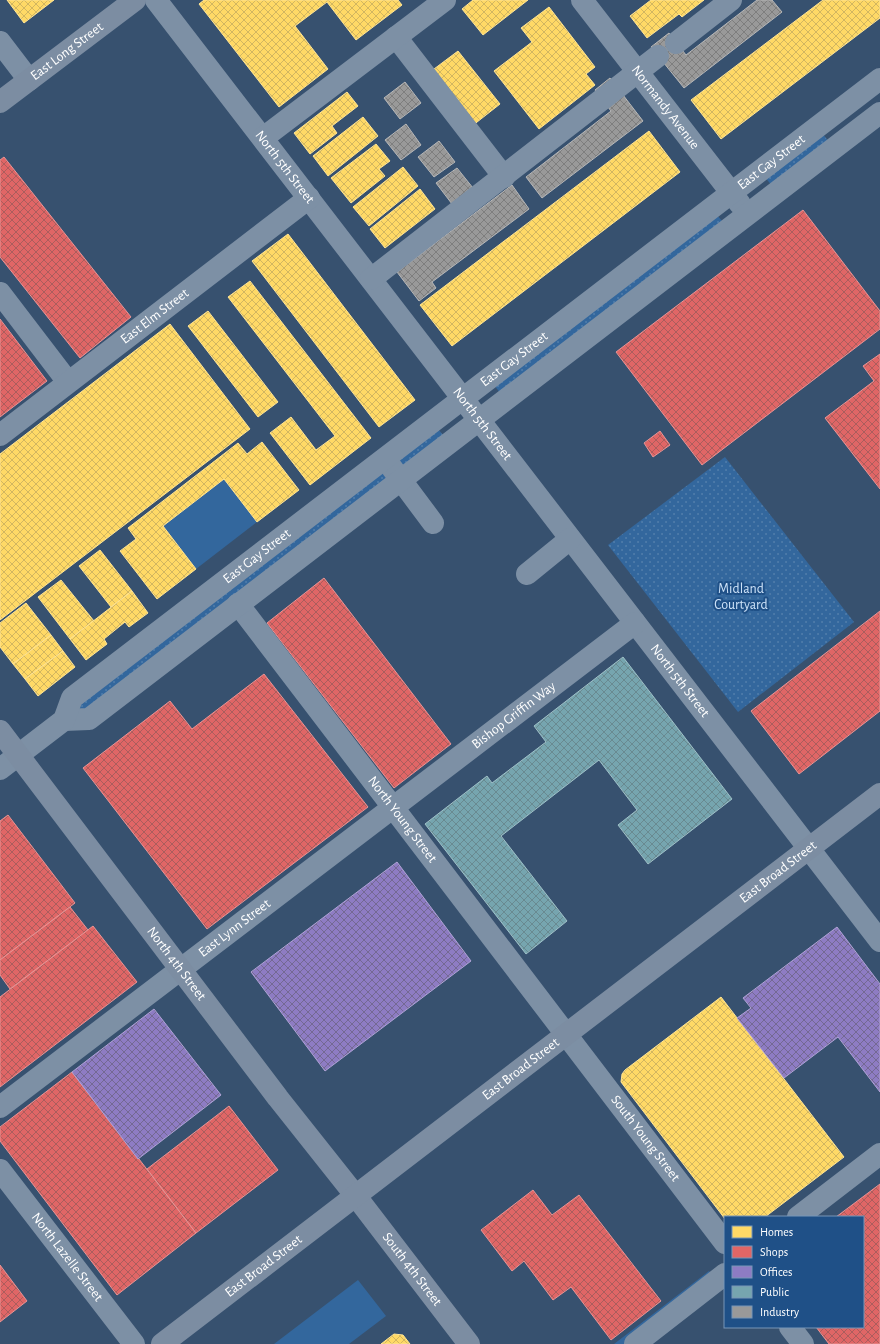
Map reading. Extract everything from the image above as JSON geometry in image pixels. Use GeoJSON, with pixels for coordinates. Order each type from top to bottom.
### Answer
{"type":"FeatureCollection","features":[{"type":"Feature","properties":{"kind":"main road","name":"East Long Street"},"geometry":{"type":"LineString","coordinates":[[0,102],[135,0]]}},
{"type":"Feature","properties":{"kind":"main road","name":"North 4th Street"},"geometry":{"type":"LineString","coordinates":[[0,731],[180,970],[278,1098],[355,1195]]}},
{"type":"Feature","properties":{"kind":"main road","name":"East Broad Street"},"geometry":{"type":"LineString","coordinates":[[162,1344],[880,794]]}},
{"type":"Feature","properties":{"kind":"main road","name":"South 4th Street"},"geometry":{"type":"LineString","coordinates":[[355,1195],[469,1344]]}},
{"type":"Feature","properties":{"kind":"street","name":"North 5th Street"},"geometry":{"type":"LineString","coordinates":[[156,0],[808,849],[880,940]]}},
{"type":"Feature","properties":{"kind":"street"},"geometry":{"type":"LineString","coordinates":[[262,138],[445,0]]}},
{"type":"Feature","properties":{"kind":"street","name":"Normandy Avenue"},"geometry":{"type":"LineString","coordinates":[[582,0],[748,215]]}},
{"type":"Feature","properties":{"kind":"street"},"geometry":{"type":"LineString","coordinates":[[676,42],[731,0]]}},
{"type":"Feature","properties":{"kind":"street"},"geometry":{"type":"LineString","coordinates":[[396,37],[504,176]]}},
{"type":"Feature","properties":{"kind":"street"},"geometry":{"type":"LineString","coordinates":[[0,42],[29,80]]}},
{"type":"Feature","properties":{"kind":"street"},"geometry":{"type":"LineString","coordinates":[[371,279],[658,56]]}},
{"type":"Feature","properties":{"kind":"street","name":"East Gay Street"},"geometry":{"type":"LineString","coordinates":[[880,79],[730,192],[72,698],[64,720],[89,719],[880,113]]}},
{"type":"Feature","properties":{"kind":"street","name":"East Elm Street"},"geometry":{"type":"LineString","coordinates":[[0,434],[308,198]]}},
{"type":"Feature","properties":{"kind":"street"},"geometry":{"type":"LineString","coordinates":[[0,293],[68,382]]}},
{"type":"Feature","properties":{"kind":"street"},"geometry":{"type":"LineString","coordinates":[[385,457],[433,523]]}},
{"type":"Feature","properties":{"kind":"street"},"geometry":{"type":"LineString","coordinates":[[527,574],[570,539]]}},
{"type":"Feature","properties":{"kind":"street","name":"North Young Street"},"geometry":{"type":"LineString","coordinates":[[238,604],[566,1034]]}},
{"type":"Feature","properties":{"kind":"street","name":"Bishop Griffin Way"},"geometry":{"type":"LineString","coordinates":[[393,807],[635,623]]}},
{"type":"Feature","properties":{"kind":"street"},"geometry":{"type":"LineString","coordinates":[[0,769],[64,720]]}},
{"type":"Feature","properties":{"kind":"street","name":"East Lynn Street"},"geometry":{"type":"LineString","coordinates":[[0,1107],[393,807]]}},
{"type":"Feature","properties":{"kind":"street","name":"South Young Street"},"geometry":{"type":"LineString","coordinates":[[566,1034],[724,1242]]}},
{"type":"Feature","properties":{"kind":"street"},"geometry":{"type":"LineString","coordinates":[[799,1216],[880,1154]]}},
{"type":"Feature","properties":{"kind":"street","name":"North Lazelle Street"},"geometry":{"type":"LineString","coordinates":[[0,1170],[134,1344]]}},
{"type":"Feature","properties":{"kind":"street"},"geometry":{"type":"LineString","coordinates":[[635,1344],[724,1275]]}},
{"type":"Feature","properties":{"kind":"street"},"geometry":{"type":"LineString","coordinates":[[791,1328],[803,1344]]}},
{"type":"Feature","properties":{"kind":"green space"},"geometry":{"type":"Polygon","coordinates":[[[822,133],[829,142],[772,186],[765,177],[822,133]]]}},
{"type":"Feature","properties":{"kind":"green space"},"geometry":{"type":"Polygon","coordinates":[[[716,214],[729,229],[505,399],[490,380],[716,214]]]}},
{"type":"Feature","properties":{"kind":"green space"},"geometry":{"type":"Polygon","coordinates":[[[433,423],[448,441],[89,719],[64,720],[72,698],[433,423]]]}},
{"type":"Feature","properties":{"kind":"green space","name":"Midland Courtyard"},"geometry":{"type":"Polygon","coordinates":[[[725,457],[854,622],[738,712],[608,545],[725,457]]]}},
{"type":"Feature","properties":{"kind":"green space"},"geometry":{"type":"Polygon","coordinates":[[[224,479],[257,522],[196,569],[163,526],[224,479]]]}},
{"type":"Feature","properties":{"kind":"green space"},"geometry":{"type":"Polygon","coordinates":[[[724,1264],[724,1271],[632,1344],[614,1344],[709,1271],[711,1273],[724,1264]]]}},
{"type":"Feature","properties":{"kind":"green space"},"geometry":{"type":"Polygon","coordinates":[[[358,1280],[386,1316],[349,1344],[274,1344],[358,1280]]]}},
{"type":"Feature","properties":{"kind":"building: Homes"},"geometry":{"type":"Polygon","coordinates":[[[7,0],[54,0],[24,23],[7,0]]]}},
{"type":"Feature","properties":{"kind":"building: Homes"},"geometry":{"type":"Polygon","coordinates":[[[204,0],[398,0],[402,5],[356,40],[327,2],[295,26],[328,69],[279,107],[199,4],[204,0]]]}},
{"type":"Feature","properties":{"kind":"building: Homes"},"geometry":{"type":"Polygon","coordinates":[[[473,0],[528,0],[483,35],[462,9],[473,0]]]}},
{"type":"Feature","properties":{"kind":"building: Homes"},"geometry":{"type":"Polygon","coordinates":[[[651,0],[704,0],[682,17],[679,14],[647,38],[630,16],[651,0]]]}},
{"type":"Feature","properties":{"kind":"building: Homes"},"geometry":{"type":"Polygon","coordinates":[[[823,0],[880,0],[880,18],[721,139],[691,100],[823,0]]]}},
{"type":"Feature","properties":{"kind":"building: Homes"},"geometry":{"type":"Polygon","coordinates":[[[549,7],[595,67],[586,74],[595,85],[539,129],[494,71],[532,42],[521,28],[549,7]]]}},
{"type":"Feature","properties":{"kind":"building: Homes"},"geometry":{"type":"Polygon","coordinates":[[[458,51],[500,104],[472,126],[430,72],[458,51]]]}},
{"type":"Feature","properties":{"kind":"building: Homes"},"geometry":{"type":"Polygon","coordinates":[[[347,92],[358,106],[332,126],[337,133],[310,154],[294,133],[347,92]]]}},
{"type":"Feature","properties":{"kind":"building: Homes"},"geometry":{"type":"Polygon","coordinates":[[[363,117],[378,136],[328,176],[313,156],[363,117]]]}},
{"type":"Feature","properties":{"kind":"building: Homes"},"geometry":{"type":"Polygon","coordinates":[[[649,131],[680,172],[452,346],[420,305],[649,131]]]}},
{"type":"Feature","properties":{"kind":"building: Homes"},"geometry":{"type":"Polygon","coordinates":[[[376,144],[390,161],[379,169],[385,176],[351,203],[331,178],[376,144]]]}},
{"type":"Feature","properties":{"kind":"building: Homes"},"geometry":{"type":"Polygon","coordinates":[[[403,167],[418,186],[369,226],[353,207],[403,167]]]}},
{"type":"Feature","properties":{"kind":"building: Homes"},"geometry":{"type":"Polygon","coordinates":[[[420,189],[435,209],[385,248],[370,229],[420,189]]]}},
{"type":"Feature","properties":{"kind":"building: Homes"},"geometry":{"type":"Polygon","coordinates":[[[288,234],[415,400],[379,427],[252,261],[288,234]]]}},
{"type":"Feature","properties":{"kind":"building: Homes"},"geometry":{"type":"Polygon","coordinates":[[[250,281],[371,438],[310,485],[270,433],[291,417],[316,450],[335,436],[228,297],[250,281]]]}},
{"type":"Feature","properties":{"kind":"building: Homes"},"geometry":{"type":"Polygon","coordinates":[[[208,311],[278,402],[258,417],[188,326],[208,311]]]}},
{"type":"Feature","properties":{"kind":"building: Homes"},"geometry":{"type":"Polygon","coordinates":[[[170,324],[250,429],[0,620],[0,454],[170,324]]]}},
{"type":"Feature","properties":{"kind":"building: Homes"},"geometry":{"type":"Polygon","coordinates":[[[262,442],[299,490],[257,522],[224,479],[163,526],[196,569],[157,599],[120,551],[136,539],[128,528],[238,443],[247,454],[262,442]]]}},
{"type":"Feature","properties":{"kind":"building: Homes"},"geometry":{"type":"Polygon","coordinates":[[[100,550],[132,591],[111,607],[79,566],[100,550]]]}},
{"type":"Feature","properties":{"kind":"building: Homes"},"geometry":{"type":"Polygon","coordinates":[[[61,580],[94,621],[70,639],[38,597],[61,580]]]}},
{"type":"Feature","properties":{"kind":"building: Homes"},"geometry":{"type":"Polygon","coordinates":[[[132,591],[148,613],[129,627],[125,622],[104,639],[107,644],[86,660],[70,639],[132,591]]]}},
{"type":"Feature","properties":{"kind":"building: Homes"},"geometry":{"type":"Polygon","coordinates":[[[26,603],[51,635],[13,664],[0,647],[0,623],[26,603]]]}},
{"type":"Feature","properties":{"kind":"building: Homes"},"geometry":{"type":"Polygon","coordinates":[[[51,635],[63,651],[25,679],[13,664],[51,635]]]}},
{"type":"Feature","properties":{"kind":"building: Homes"},"geometry":{"type":"Polygon","coordinates":[[[63,651],[75,667],[38,696],[25,679],[63,651]]]}},
{"type":"Feature","properties":{"kind":"building: Homes"},"geometry":{"type":"Polygon","coordinates":[[[721,997],[844,1157],[766,1216],[724,1216],[724,1218],[621,1082],[622,1074],[625,1070],[721,997]]]}},
{"type":"Feature","properties":{"kind":"building: Homes"},"geometry":{"type":"Polygon","coordinates":[[[394,1334],[403,1335],[410,1344],[381,1344],[394,1334]]]}},
{"type":"Feature","properties":{"kind":"building: Shops"},"geometry":{"type":"Polygon","coordinates":[[[4,157],[131,317],[80,358],[0,257],[0,160],[4,157]]]}},
{"type":"Feature","properties":{"kind":"building: Shops"},"geometry":{"type":"Polygon","coordinates":[[[803,210],[880,311],[880,329],[702,465],[616,352],[803,210]]]}},
{"type":"Feature","properties":{"kind":"building: Shops"},"geometry":{"type":"Polygon","coordinates":[[[0,319],[47,381],[0,417],[0,319]]]}},
{"type":"Feature","properties":{"kind":"building: Shops"},"geometry":{"type":"Polygon","coordinates":[[[880,354],[880,489],[825,418],[874,381],[863,366],[880,354]]]}},
{"type":"Feature","properties":{"kind":"building: Shops"},"geometry":{"type":"Polygon","coordinates":[[[660,431],[670,445],[653,457],[644,443],[660,431]]]}},
{"type":"Feature","properties":{"kind":"building: Shops"},"geometry":{"type":"Polygon","coordinates":[[[324,578],[451,744],[394,788],[267,623],[324,578]]]}},
{"type":"Feature","properties":{"kind":"building: Shops"},"geometry":{"type":"Polygon","coordinates":[[[880,611],[880,711],[799,774],[751,711],[880,611]]]}},
{"type":"Feature","properties":{"kind":"building: Shops"},"geometry":{"type":"Polygon","coordinates":[[[264,674],[368,807],[207,929],[83,768],[170,701],[192,729],[264,674]]]}},
{"type":"Feature","properties":{"kind":"building: Shops"},"geometry":{"type":"Polygon","coordinates":[[[8,815],[75,903],[0,960],[0,821],[8,815]]]}},
{"type":"Feature","properties":{"kind":"building: Shops"},"geometry":{"type":"Polygon","coordinates":[[[70,907],[88,930],[10,989],[0,975],[0,960],[70,907]]]}},
{"type":"Feature","properties":{"kind":"building: Shops"},"geometry":{"type":"Polygon","coordinates":[[[93,926],[137,982],[0,1087],[0,997],[93,926]]]}},
{"type":"Feature","properties":{"kind":"building: Shops"},"geometry":{"type":"Polygon","coordinates":[[[72,1072],[196,1233],[117,1295],[0,1141],[0,1127],[72,1072]]]}},
{"type":"Feature","properties":{"kind":"building: Shops"},"geometry":{"type":"Polygon","coordinates":[[[229,1106],[278,1170],[196,1233],[147,1169],[229,1106]]]}},
{"type":"Feature","properties":{"kind":"building: Shops"},"geometry":{"type":"Polygon","coordinates":[[[880,1184],[880,1344],[829,1344],[817,1328],[864,1328],[864,1216],[837,1216],[880,1184]]]}},
{"type":"Feature","properties":{"kind":"building: Shops"},"geometry":{"type":"Polygon","coordinates":[[[533,1190],[552,1215],[579,1195],[661,1301],[611,1340],[571,1287],[553,1300],[524,1261],[512,1271],[481,1230],[533,1190]]]}},
{"type":"Feature","properties":{"kind":"building: Shops"},"geometry":{"type":"Polygon","coordinates":[[[0,1265],[27,1301],[0,1322],[0,1265]]]}},
{"type":"Feature","properties":{"kind":"building: Offices"},"geometry":{"type":"Polygon","coordinates":[[[397,862],[471,961],[325,1071],[251,972],[397,862]]]}},
{"type":"Feature","properties":{"kind":"building: Offices"},"geometry":{"type":"Polygon","coordinates":[[[837,927],[880,984],[880,1092],[838,1037],[784,1078],[737,1018],[751,1008],[743,998],[837,927]]]}},
{"type":"Feature","properties":{"kind":"building: Offices"},"geometry":{"type":"Polygon","coordinates":[[[154,1009],[221,1095],[138,1159],[72,1072],[154,1009]]]}},
{"type":"Feature","properties":{"kind":"building: Public"},"geometry":{"type":"Polygon","coordinates":[[[623,657],[732,799],[648,864],[618,825],[637,810],[599,760],[501,836],[567,921],[526,954],[425,824],[487,776],[492,783],[546,742],[534,726],[623,657]]]}},
{"type":"Feature","properties":{"kind":"building: Industry"},"geometry":{"type":"Polygon","coordinates":[[[757,0],[772,0],[782,12],[684,88],[651,47],[669,33],[686,55],[757,0]]]}},
{"type":"Feature","properties":{"kind":"building: Industry"},"geometry":{"type":"Polygon","coordinates":[[[610,78],[643,121],[542,198],[526,177],[611,111],[595,90],[610,78]]]}},
{"type":"Feature","properties":{"kind":"building: Industry"},"geometry":{"type":"Polygon","coordinates":[[[405,82],[421,103],[400,119],[384,98],[405,82]]]}},
{"type":"Feature","properties":{"kind":"building: Industry"},"geometry":{"type":"Polygon","coordinates":[[[406,124],[421,145],[401,160],[385,140],[406,124]]]}},
{"type":"Feature","properties":{"kind":"building: Industry"},"geometry":{"type":"Polygon","coordinates":[[[439,141],[455,162],[434,177],[418,157],[439,141]]]}},
{"type":"Feature","properties":{"kind":"building: Industry"},"geometry":{"type":"Polygon","coordinates":[[[457,168],[473,188],[452,204],[436,183],[457,168]]]}},
{"type":"Feature","properties":{"kind":"building: Industry"},"geometry":{"type":"Polygon","coordinates":[[[512,185],[529,209],[432,282],[436,288],[419,301],[397,272],[512,185]]]}}]}
